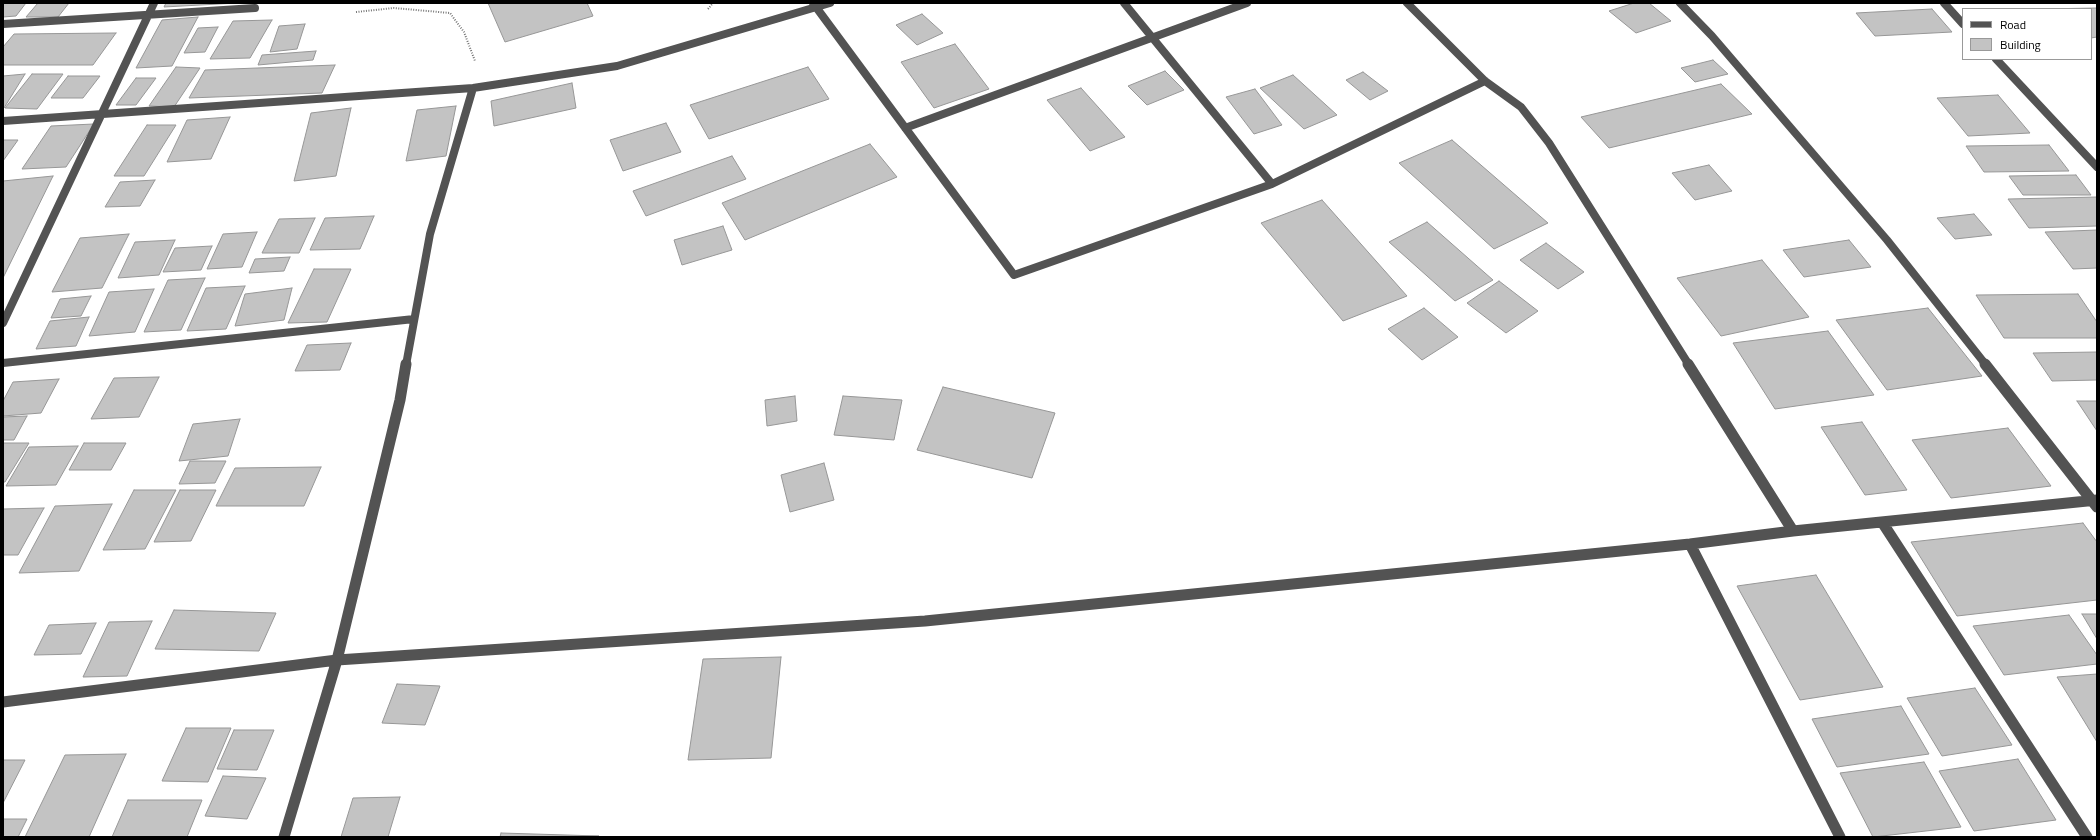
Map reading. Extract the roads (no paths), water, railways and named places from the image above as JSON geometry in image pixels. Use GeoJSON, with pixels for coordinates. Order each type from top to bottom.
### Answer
{"type":"FeatureCollection","features":[{"type":"Feature","properties":{"kind":"street"},"geometry":{"type":"LineString","coordinates":[[3,323],[154,3]]}},
{"type":"Feature","properties":{"kind":"street"},"geometry":{"type":"LineString","coordinates":[[3,121],[473,88],[616,66],[815,6],[830,3]]}},
{"type":"Feature","properties":{"kind":"street"},"geometry":{"type":"LineString","coordinates":[[1124,3],[1272,184]]}},
{"type":"Feature","properties":{"kind":"street"},"geometry":{"type":"LineString","coordinates":[[905,128],[1247,3]]}},
{"type":"Feature","properties":{"kind":"street"},"geometry":{"type":"LineString","coordinates":[[1407,3],[1485,81],[1521,107],[1549,143],[1793,531]]}},
{"type":"Feature","properties":{"kind":"street"},"geometry":{"type":"LineString","coordinates":[[1680,3],[1712,36],[1887,240],[2095,503]]}},
{"type":"Feature","properties":{"kind":"street"},"geometry":{"type":"LineString","coordinates":[[1944,3],[1962,23]]}},
{"type":"Feature","properties":{"kind":"street"},"geometry":{"type":"LineString","coordinates":[[815,6],[1014,275],[1272,184],[1485,81]]}},
{"type":"Feature","properties":{"kind":"street"},"geometry":{"type":"LineString","coordinates":[[3,24],[255,8]]}},
{"type":"Feature","properties":{"kind":"street"},"geometry":{"type":"LineString","coordinates":[[1997,60],[2097,167]]}},
{"type":"Feature","properties":{"kind":"street"},"geometry":{"type":"LineString","coordinates":[[284,837],[338,660],[400,400],[430,234],[473,88]]}},
{"type":"Feature","properties":{"kind":"street"},"geometry":{"type":"LineString","coordinates":[[3,363],[414,319]]}},
{"type":"Feature","properties":{"kind":"street"},"geometry":{"type":"LineString","coordinates":[[3,702],[338,660],[925,620],[1690,544],[1882,522],[2095,503]]}},
{"type":"Feature","properties":{"kind":"street"},"geometry":{"type":"LineString","coordinates":[[1882,522],[2087,837]]}},
{"type":"Feature","properties":{"kind":"street"},"geometry":{"type":"LineString","coordinates":[[1690,544],[1840,837]]}}]}
